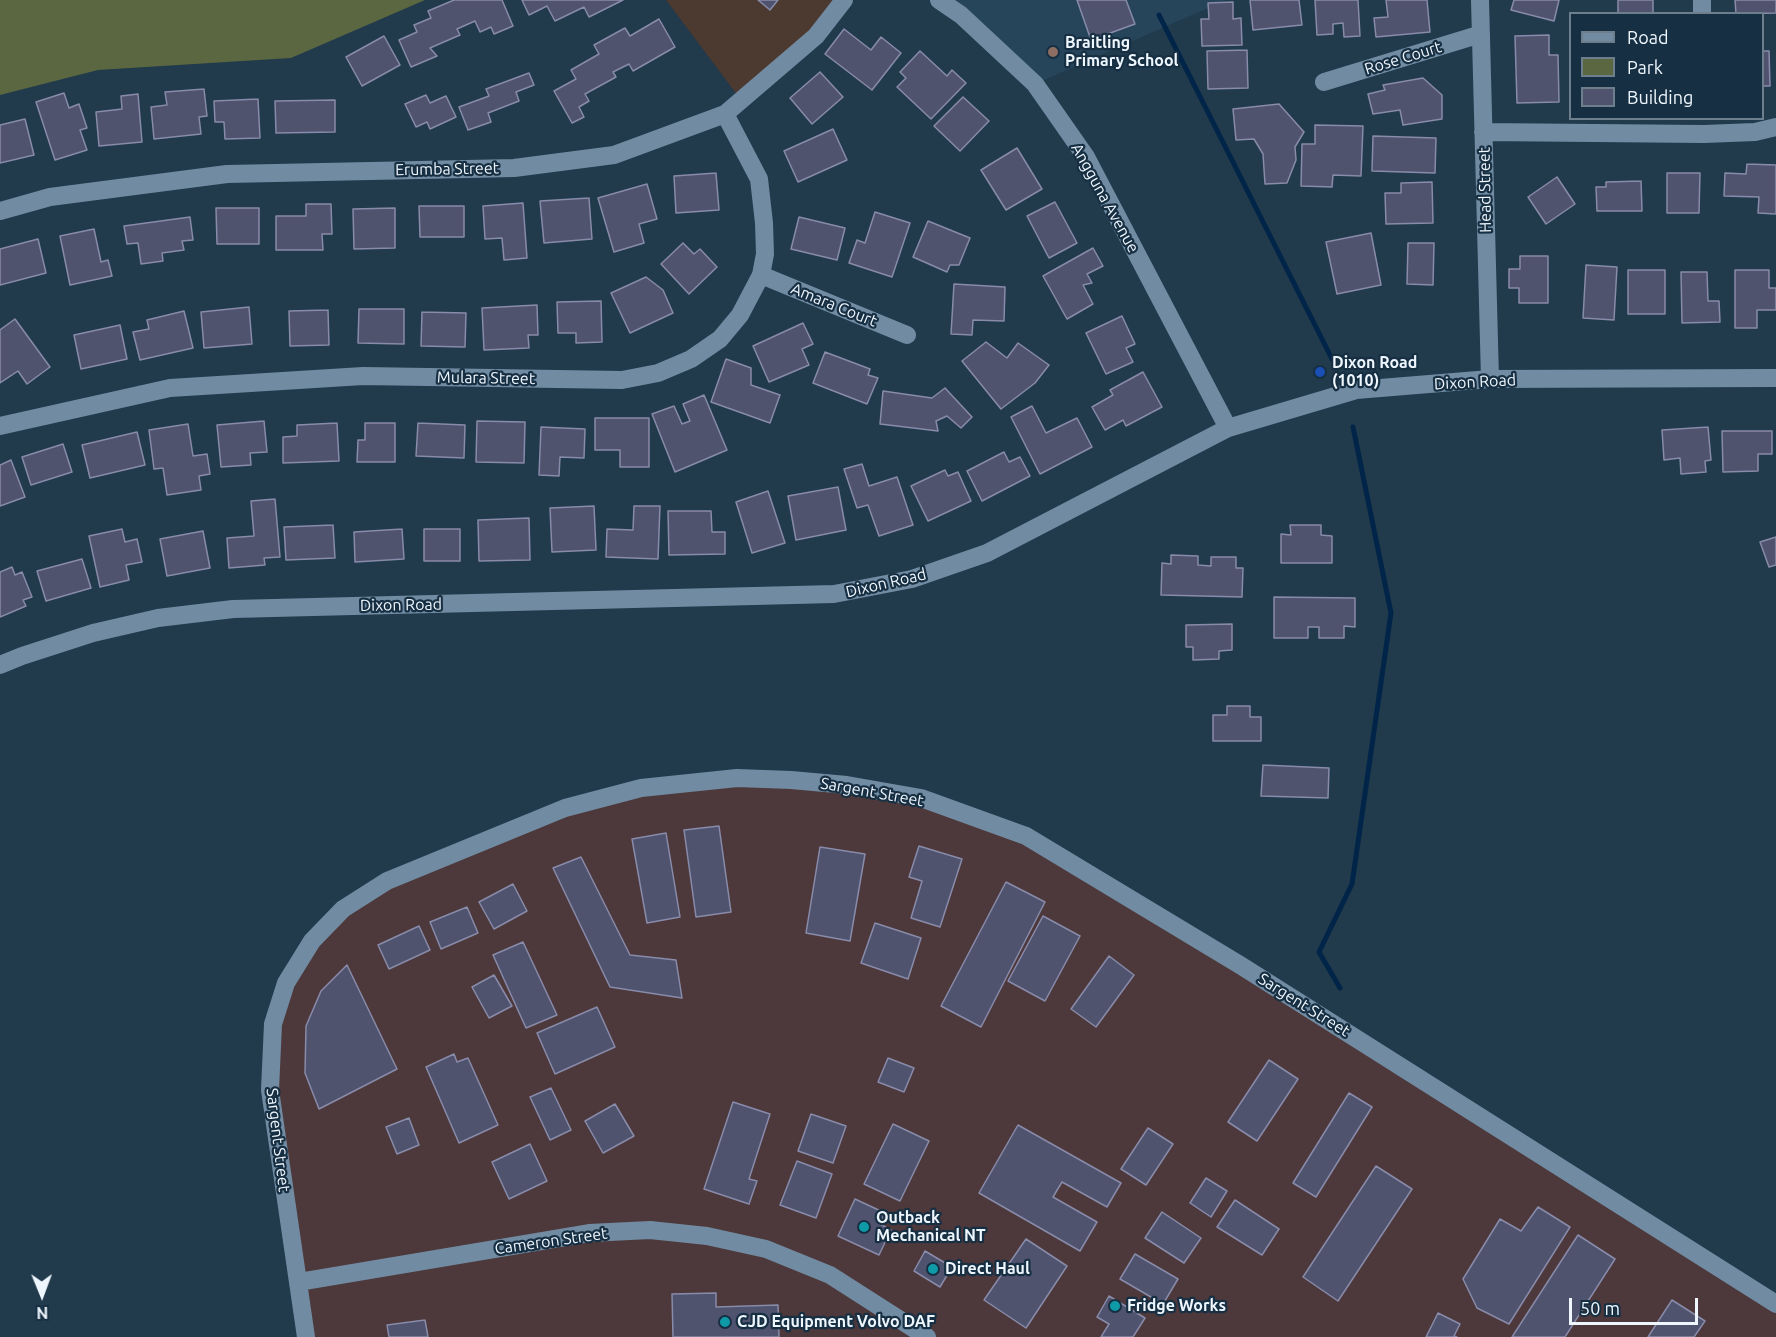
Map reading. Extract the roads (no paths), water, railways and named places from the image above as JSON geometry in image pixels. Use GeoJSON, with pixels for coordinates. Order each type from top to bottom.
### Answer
{"type":"FeatureCollection","features":[{"type":"Feature","properties":{"kind":"street","name":"Erumba Street"},"geometry":{"type":"LineString","coordinates":[[0,211],[50,197],[227,174],[514,168],[614,155],[724,114],[816,36],[844,0]]}},
{"type":"Feature","properties":{"kind":"street","name":"Angguna Avenue"},"geometry":{"type":"LineString","coordinates":[[939,0],[961,15],[1035,84],[1086,157],[1228,428]]}},
{"type":"Feature","properties":{"kind":"street","name":"Head Street"},"geometry":{"type":"LineString","coordinates":[[1480,0],[1490,380]]}},
{"type":"Feature","properties":{"kind":"street","name":"Rose Court"},"geometry":{"type":"LineString","coordinates":[[1324,82],[1481,34]]}},
{"type":"Feature","properties":{"kind":"street","name":"Mulara Street"},"geometry":{"type":"LineString","coordinates":[[0,426],[170,388],[363,376],[622,380],[658,374],[692,359],[720,339],[740,315],[761,275],[765,254],[759,179],[724,114]]}},
{"type":"Feature","properties":{"kind":"street"},"geometry":{"type":"LineString","coordinates":[[1484,132],[1704,126],[1755,132],[1776,127]]}},
{"type":"Feature","properties":{"kind":"street","name":"Amara Court"},"geometry":{"type":"LineString","coordinates":[[761,275],[907,335]]}},
{"type":"Feature","properties":{"kind":"street","name":"Dixon Road"},"geometry":{"type":"LineString","coordinates":[[0,665],[93,633],[158,618],[233,609],[834,594],[912,579],[987,553],[1228,428],[1356,390],[1490,380],[1776,378]]}},
{"type":"Feature","properties":{"kind":"street","name":"Sargent Street"},"geometry":{"type":"LineString","coordinates":[[306,1337],[270,1090],[273,1024],[286,982],[312,941],[343,909],[387,881],[565,808],[641,788],[705,781],[759,779],[847,785],[921,798],[1026,836],[1240,965],[1776,1304]]}},
{"type":"Feature","properties":{"kind":"street","name":"Cameron Street"},"geometry":{"type":"LineString","coordinates":[[298,1282],[589,1233],[650,1230],[707,1236],[766,1249],[830,1275],[927,1337]]}},
{"type":"Feature","properties":{"kind":"waterway"},"geometry":{"type":"LineString","coordinates":[[1159,15],[1333,361]]}},
{"type":"Feature","properties":{"kind":"waterway"},"geometry":{"type":"LineString","coordinates":[[1340,988],[1319,952],[1352,884],[1391,613],[1353,427]]}},
{"type":"Feature","properties":{"kind":"place","name":"Braitling Primary School"},"geometry":{"type":"Point","coordinates":[1053,52]}},
{"type":"Feature","properties":{"kind":"place","name":"Dixon Road (1010)"},"geometry":{"type":"Point","coordinates":[1320,372]}},
{"type":"Feature","properties":{"kind":"place","name":"Outback Mechanical NT"},"geometry":{"type":"Point","coordinates":[864,1227]}},
{"type":"Feature","properties":{"kind":"place","name":"Direct Haul"},"geometry":{"type":"Point","coordinates":[933,1269]}},
{"type":"Feature","properties":{"kind":"place","name":"Fridge Works"},"geometry":{"type":"Point","coordinates":[1115,1306]}},
{"type":"Feature","properties":{"kind":"place","name":"CJD Equipment Volvo DAF"},"geometry":{"type":"Point","coordinates":[725,1322]}}]}
